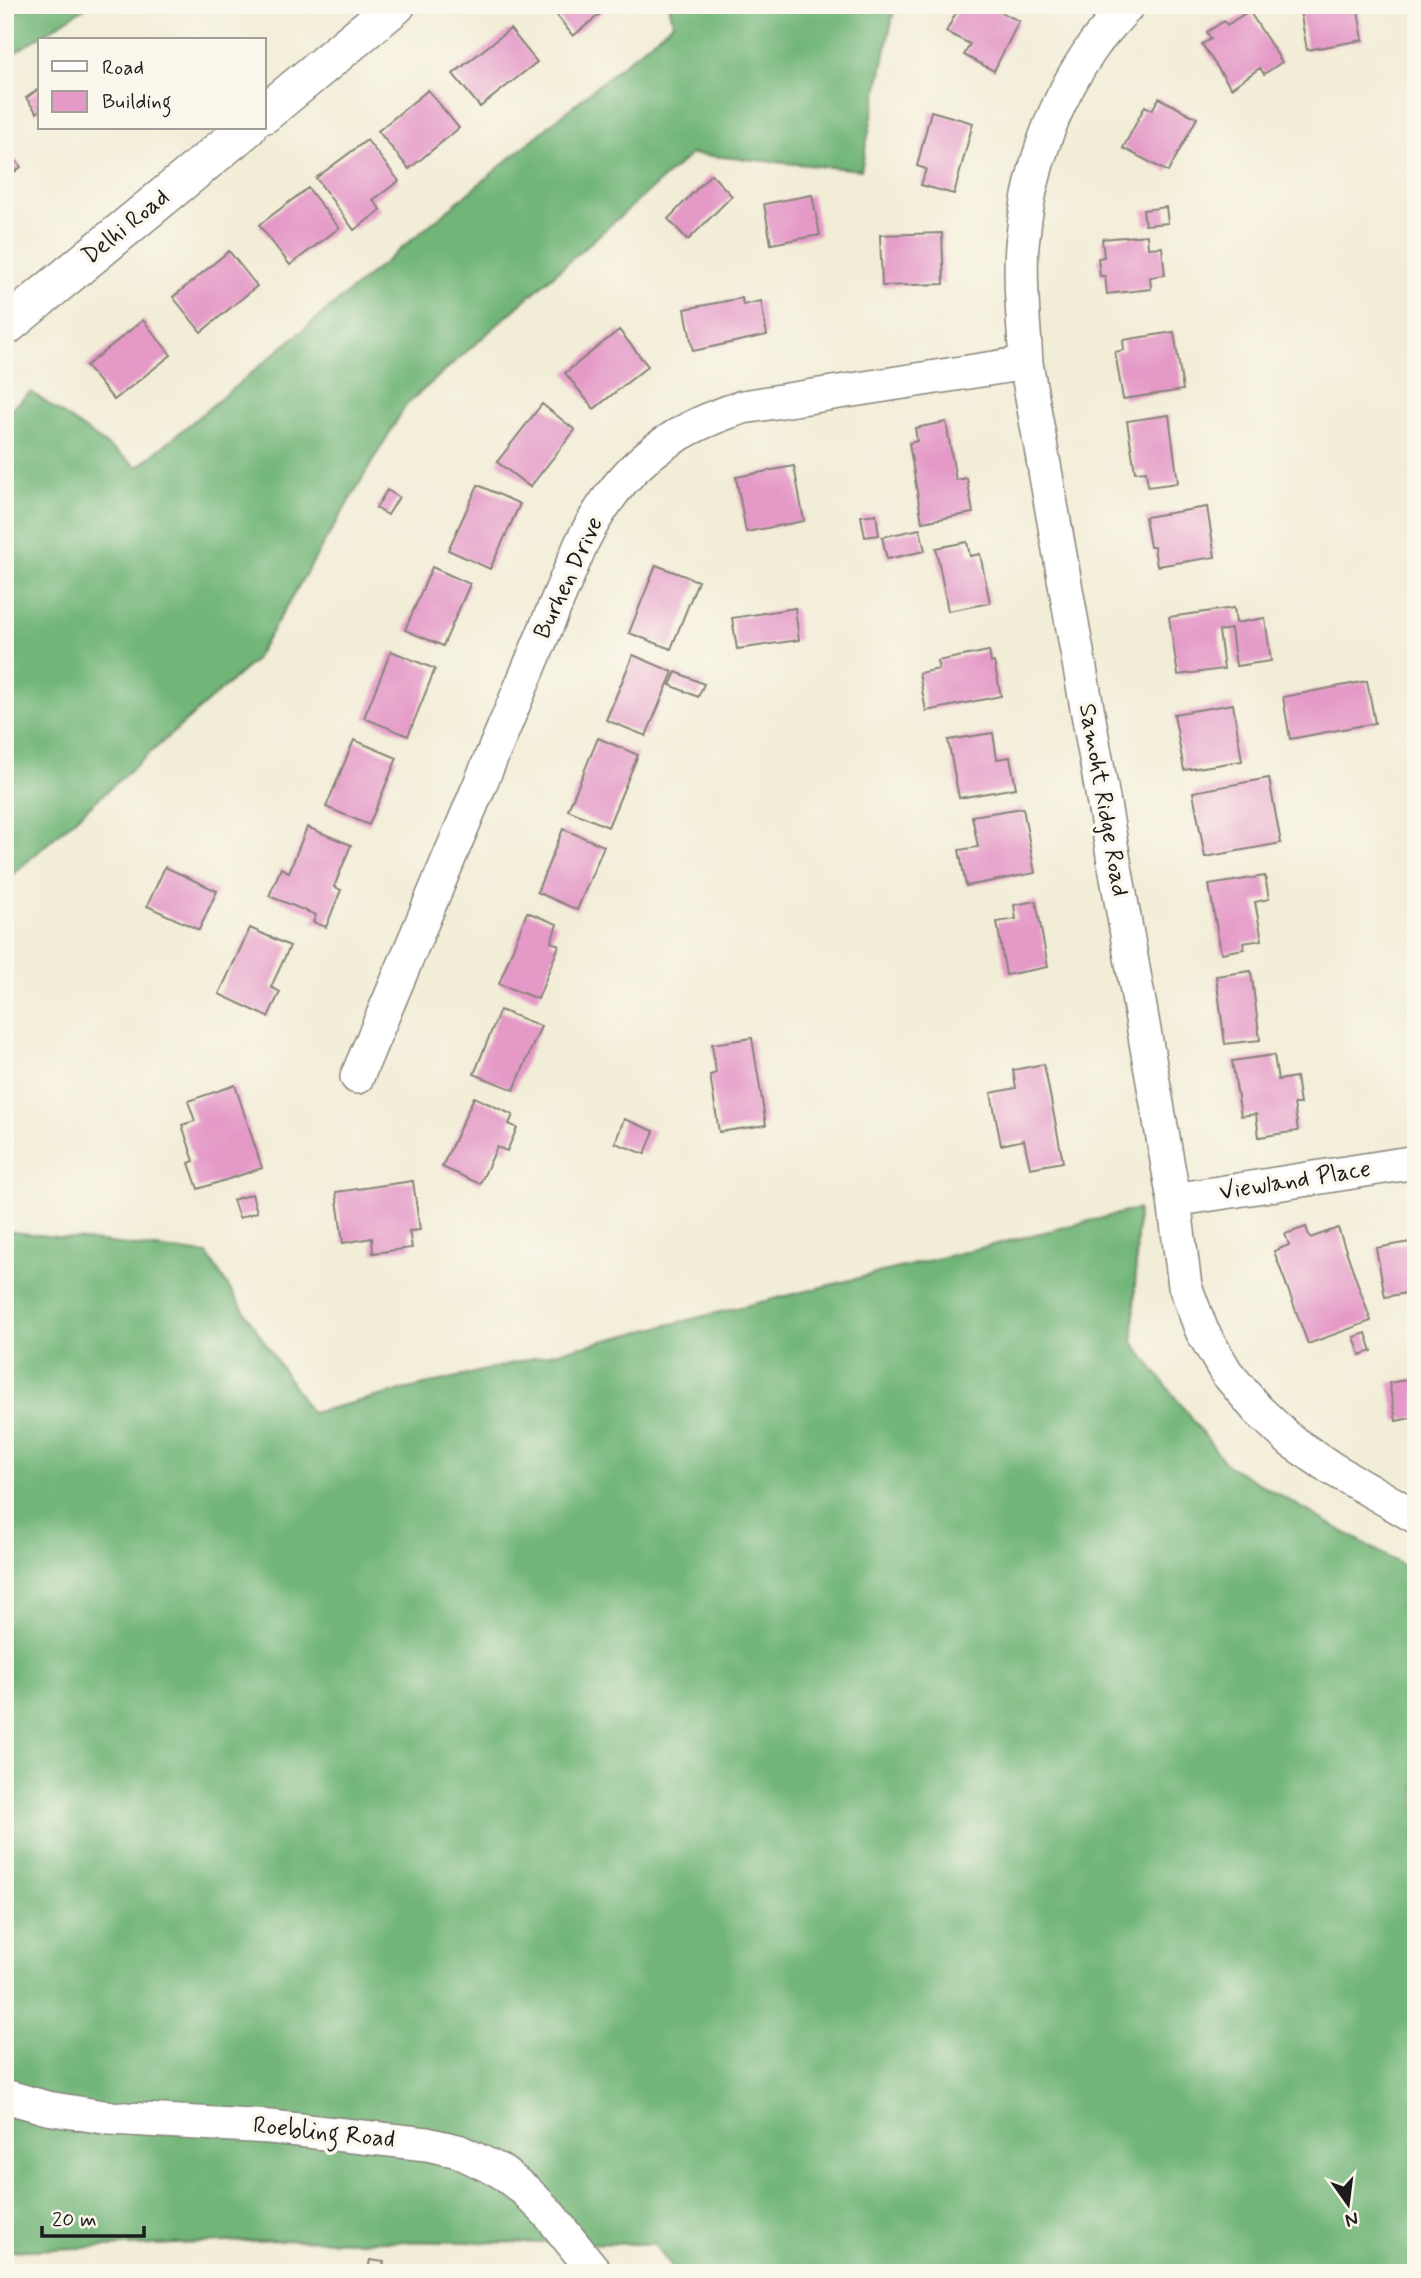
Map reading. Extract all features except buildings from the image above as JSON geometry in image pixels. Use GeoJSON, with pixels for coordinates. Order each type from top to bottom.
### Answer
{"type":"FeatureCollection","features":[{"type":"Feature","properties":{"kind":"street"},"geometry":{"type":"LineString","coordinates":[[266,112],[397,5]]}},
{"type":"Feature","properties":{"kind":"street","name":"Samoht Ridge Road"},"geometry":{"type":"LineString","coordinates":[[1128,5],[1097,41],[1064,94],[1045,137],[1031,183],[1022,245],[1026,363],[1174,1200],[1185,1286],[1202,1331],[1226,1372],[1256,1409],[1292,1441],[1331,1468],[1416,1517]]}},
{"type":"Feature","properties":{"kind":"street","name":"Delhi Road"},"geometry":{"type":"LineString","coordinates":[[5,327],[245,130]]}},
{"type":"Feature","properties":{"kind":"street","name":"Burhen Drive"},"geometry":{"type":"LineString","coordinates":[[357,1077],[581,544],[595,516],[623,478],[671,438],[713,417],[743,408],[1026,363]]}},
{"type":"Feature","properties":{"kind":"street","name":"Viewland Place"},"geometry":{"type":"LineString","coordinates":[[1174,1200],[1416,1162]]}},
{"type":"Feature","properties":{"kind":"street","name":"Roebling Road"},"geometry":{"type":"LineString","coordinates":[[5,2096],[47,2108],[110,2118],[270,2127],[427,2144],[458,2151],[500,2172],[526,2191],[548,2213],[596,2273]]}},
{"type":"Feature","properties":{"kind":"green space"},"geometry":{"type":"Polygon","coordinates":[[[5,5],[89,5],[5,59],[5,5]]]}},
{"type":"Feature","properties":{"kind":"green space"},"geometry":{"type":"Polygon","coordinates":[[[669,5],[895,5],[861,170],[691,154],[406,405],[254,661],[5,881],[5,413],[31,392],[138,467],[673,23],[669,5]]]}},
{"type":"Feature","properties":{"kind":"green space"},"geometry":{"type":"Polygon","coordinates":[[[1138,1209],[1133,1342],[1227,1465],[1416,1573],[1416,2273],[676,2273],[654,2244],[277,2240],[5,2251],[5,1231],[207,1254],[311,1413],[1138,1209]]]}}]}
